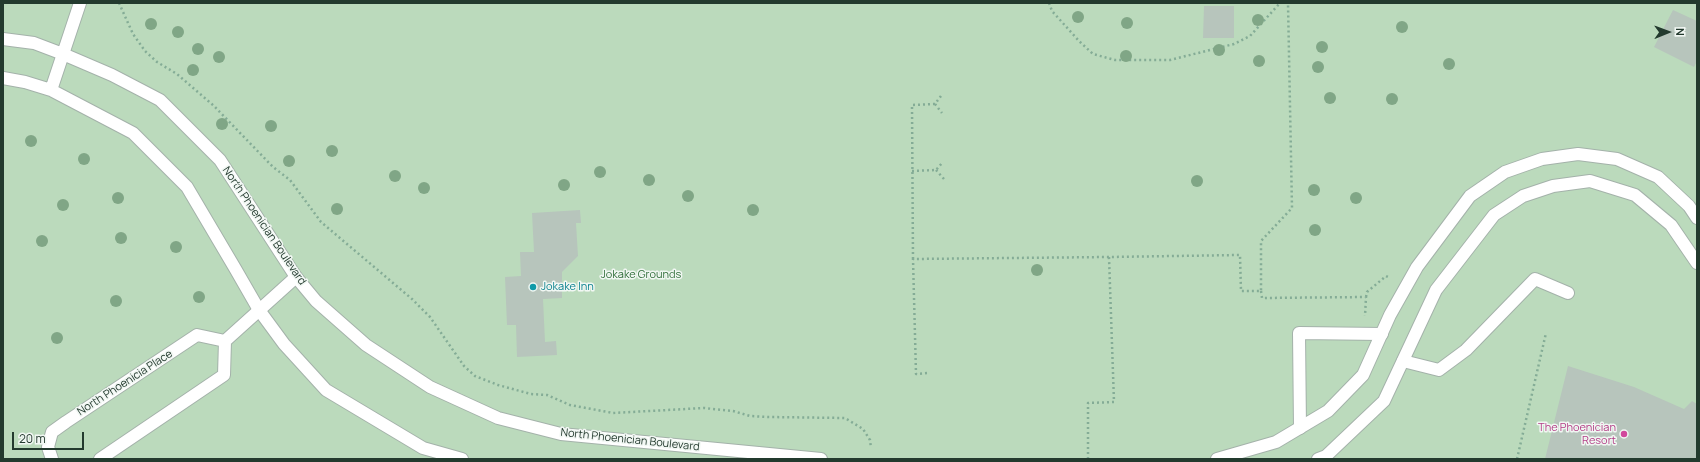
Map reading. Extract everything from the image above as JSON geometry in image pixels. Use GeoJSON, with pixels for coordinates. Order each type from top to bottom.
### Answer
{"type":"FeatureCollection","features":[{"type":"Feature","properties":{"kind":"street"},"geometry":{"type":"LineString","coordinates":[[52,90],[80,3]]}},
{"type":"Feature","properties":{"kind":"street","name":"North Phoenician Boulevard"},"geometry":{"type":"LineString","coordinates":[[3,39],[34,43],[63,54],[112,75],[160,100],[220,160],[296,278],[316,301],[366,345],[430,387],[498,418],[561,434],[760,456],[820,459]]}},
{"type":"Feature","properties":{"kind":"street"},"geometry":{"type":"LineString","coordinates":[[3,78],[25,82],[52,90],[133,133],[187,187],[259,310],[284,344],[326,390],[423,448],[462,459]]}},
{"type":"Feature","properties":{"kind":"street"},"geometry":{"type":"LineString","coordinates":[[1217,459],[1276,442],[1328,411],[1363,375],[1390,315],[1417,267],[1470,196],[1505,172],[1542,158],[1578,154],[1617,159],[1658,176],[1690,206],[1697,218]]}},
{"type":"Feature","properties":{"kind":"street"},"geometry":{"type":"LineString","coordinates":[[1318,459],[1326,456],[1384,400],[1436,290],[1494,216],[1523,196],[1553,186],[1590,181],[1635,195],[1671,225],[1697,263]]}},
{"type":"Feature","properties":{"kind":"street"},"geometry":{"type":"LineString","coordinates":[[100,459],[224,375],[225,341],[296,278]]}},
{"type":"Feature","properties":{"kind":"street"},"geometry":{"type":"LineString","coordinates":[[1403,361],[1439,370],[1466,350],[1535,279],[1568,293]]}},
{"type":"Feature","properties":{"kind":"street"},"geometry":{"type":"LineString","coordinates":[[1300,428],[1299,333],[1382,334]]}},
{"type":"Feature","properties":{"kind":"street","name":"North Phoenicia Place"},"geometry":{"type":"LineString","coordinates":[[52,459],[48,447],[52,432],[66,422],[197,335],[225,341]]}},
{"type":"Feature","properties":{"kind":"path"},"geometry":{"type":"LineString","coordinates":[[119,3],[130,28],[144,51],[157,62],[177,74],[214,106],[273,167],[290,180],[321,222],[426,312],[443,334],[464,366],[475,376],[498,385],[531,394],[546,395],[570,405],[613,413],[704,408],[733,410],[750,416],[845,418],[863,429],[870,440],[870,448]]}},
{"type":"Feature","properties":{"kind":"path"},"geometry":{"type":"LineString","coordinates":[[1049,3],[1052,11],[1093,54],[1115,60],[1170,60],[1234,44],[1250,36],[1280,3]]}},
{"type":"Feature","properties":{"kind":"path"},"geometry":{"type":"LineString","coordinates":[[1288,3],[1292,208],[1261,241],[1262,298],[1366,297]]}},
{"type":"Feature","properties":{"kind":"path"},"geometry":{"type":"LineString","coordinates":[[935,104],[941,96]]}},
{"type":"Feature","properties":{"kind":"path"},"geometry":{"type":"LineString","coordinates":[[935,104],[942,113]]}},
{"type":"Feature","properties":{"kind":"path"},"geometry":{"type":"LineString","coordinates":[[927,373],[916,374],[913,259],[912,105],[935,104]]}},
{"type":"Feature","properties":{"kind":"path"},"geometry":{"type":"LineString","coordinates":[[912,171],[936,170],[942,163]]}},
{"type":"Feature","properties":{"kind":"path"},"geometry":{"type":"LineString","coordinates":[[936,170],[944,179]]}},
{"type":"Feature","properties":{"kind":"path"},"geometry":{"type":"LineString","coordinates":[[913,259],[1240,255],[1242,291],[1261,291]]}},
{"type":"Feature","properties":{"kind":"path"},"geometry":{"type":"LineString","coordinates":[[1088,459],[1088,403],[1114,402],[1109,257]]}},
{"type":"Feature","properties":{"kind":"path"},"geometry":{"type":"LineString","coordinates":[[1364,319],[1367,292],[1386,276],[1395,279]]}},
{"type":"Feature","properties":{"kind":"path"},"geometry":{"type":"LineString","coordinates":[[1517,459],[1546,333]]}},
{"type":"Feature","properties":{"kind":"green space","name":"The Phoenician Resort"},"geometry":{"type":"Polygon","coordinates":[[[3,3],[1697,3],[1697,459],[3,459],[3,3]]]}},
{"type":"Feature","properties":{"kind":"building"},"geometry":{"type":"Polygon","coordinates":[[[1204,6],[1234,6],[1234,38],[1203,38],[1204,6]]]}},
{"type":"Feature","properties":{"kind":"building"},"geometry":{"type":"Polygon","coordinates":[[[1673,10],[1697,21],[1697,61],[1694,67],[1654,47],[1673,10]]]}},
{"type":"Feature","properties":{"kind":"building","name":"Jokake Inn"},"geometry":{"type":"Polygon","coordinates":[[[580,210],[581,223],[576,223],[578,256],[562,272],[562,298],[543,299],[545,342],[556,341],[557,355],[517,357],[516,325],[507,325],[505,277],[521,276],[520,252],[534,252],[532,213],[580,210]]]}},
{"type":"Feature","properties":{"kind":"building","name":"The Phoenician Resort"},"geometry":{"type":"Polygon","coordinates":[[[1568,366],[1634,387],[1684,409],[1692,401],[1697,404],[1697,459],[1545,459],[1568,366]]]}},
{"type":"Feature","properties":{"kind":"place","name":"Jokake Inn"},"geometry":{"type":"Point","coordinates":[533,287]}},
{"type":"Feature","properties":{"kind":"place","name":"The Phoenician Resort"},"geometry":{"type":"Point","coordinates":[1624,434]}},
{"type":"Feature","properties":{"kind":"park label","name":"Jokake Grounds"},"geometry":{"type":"Point","coordinates":[641,275]}}]}
